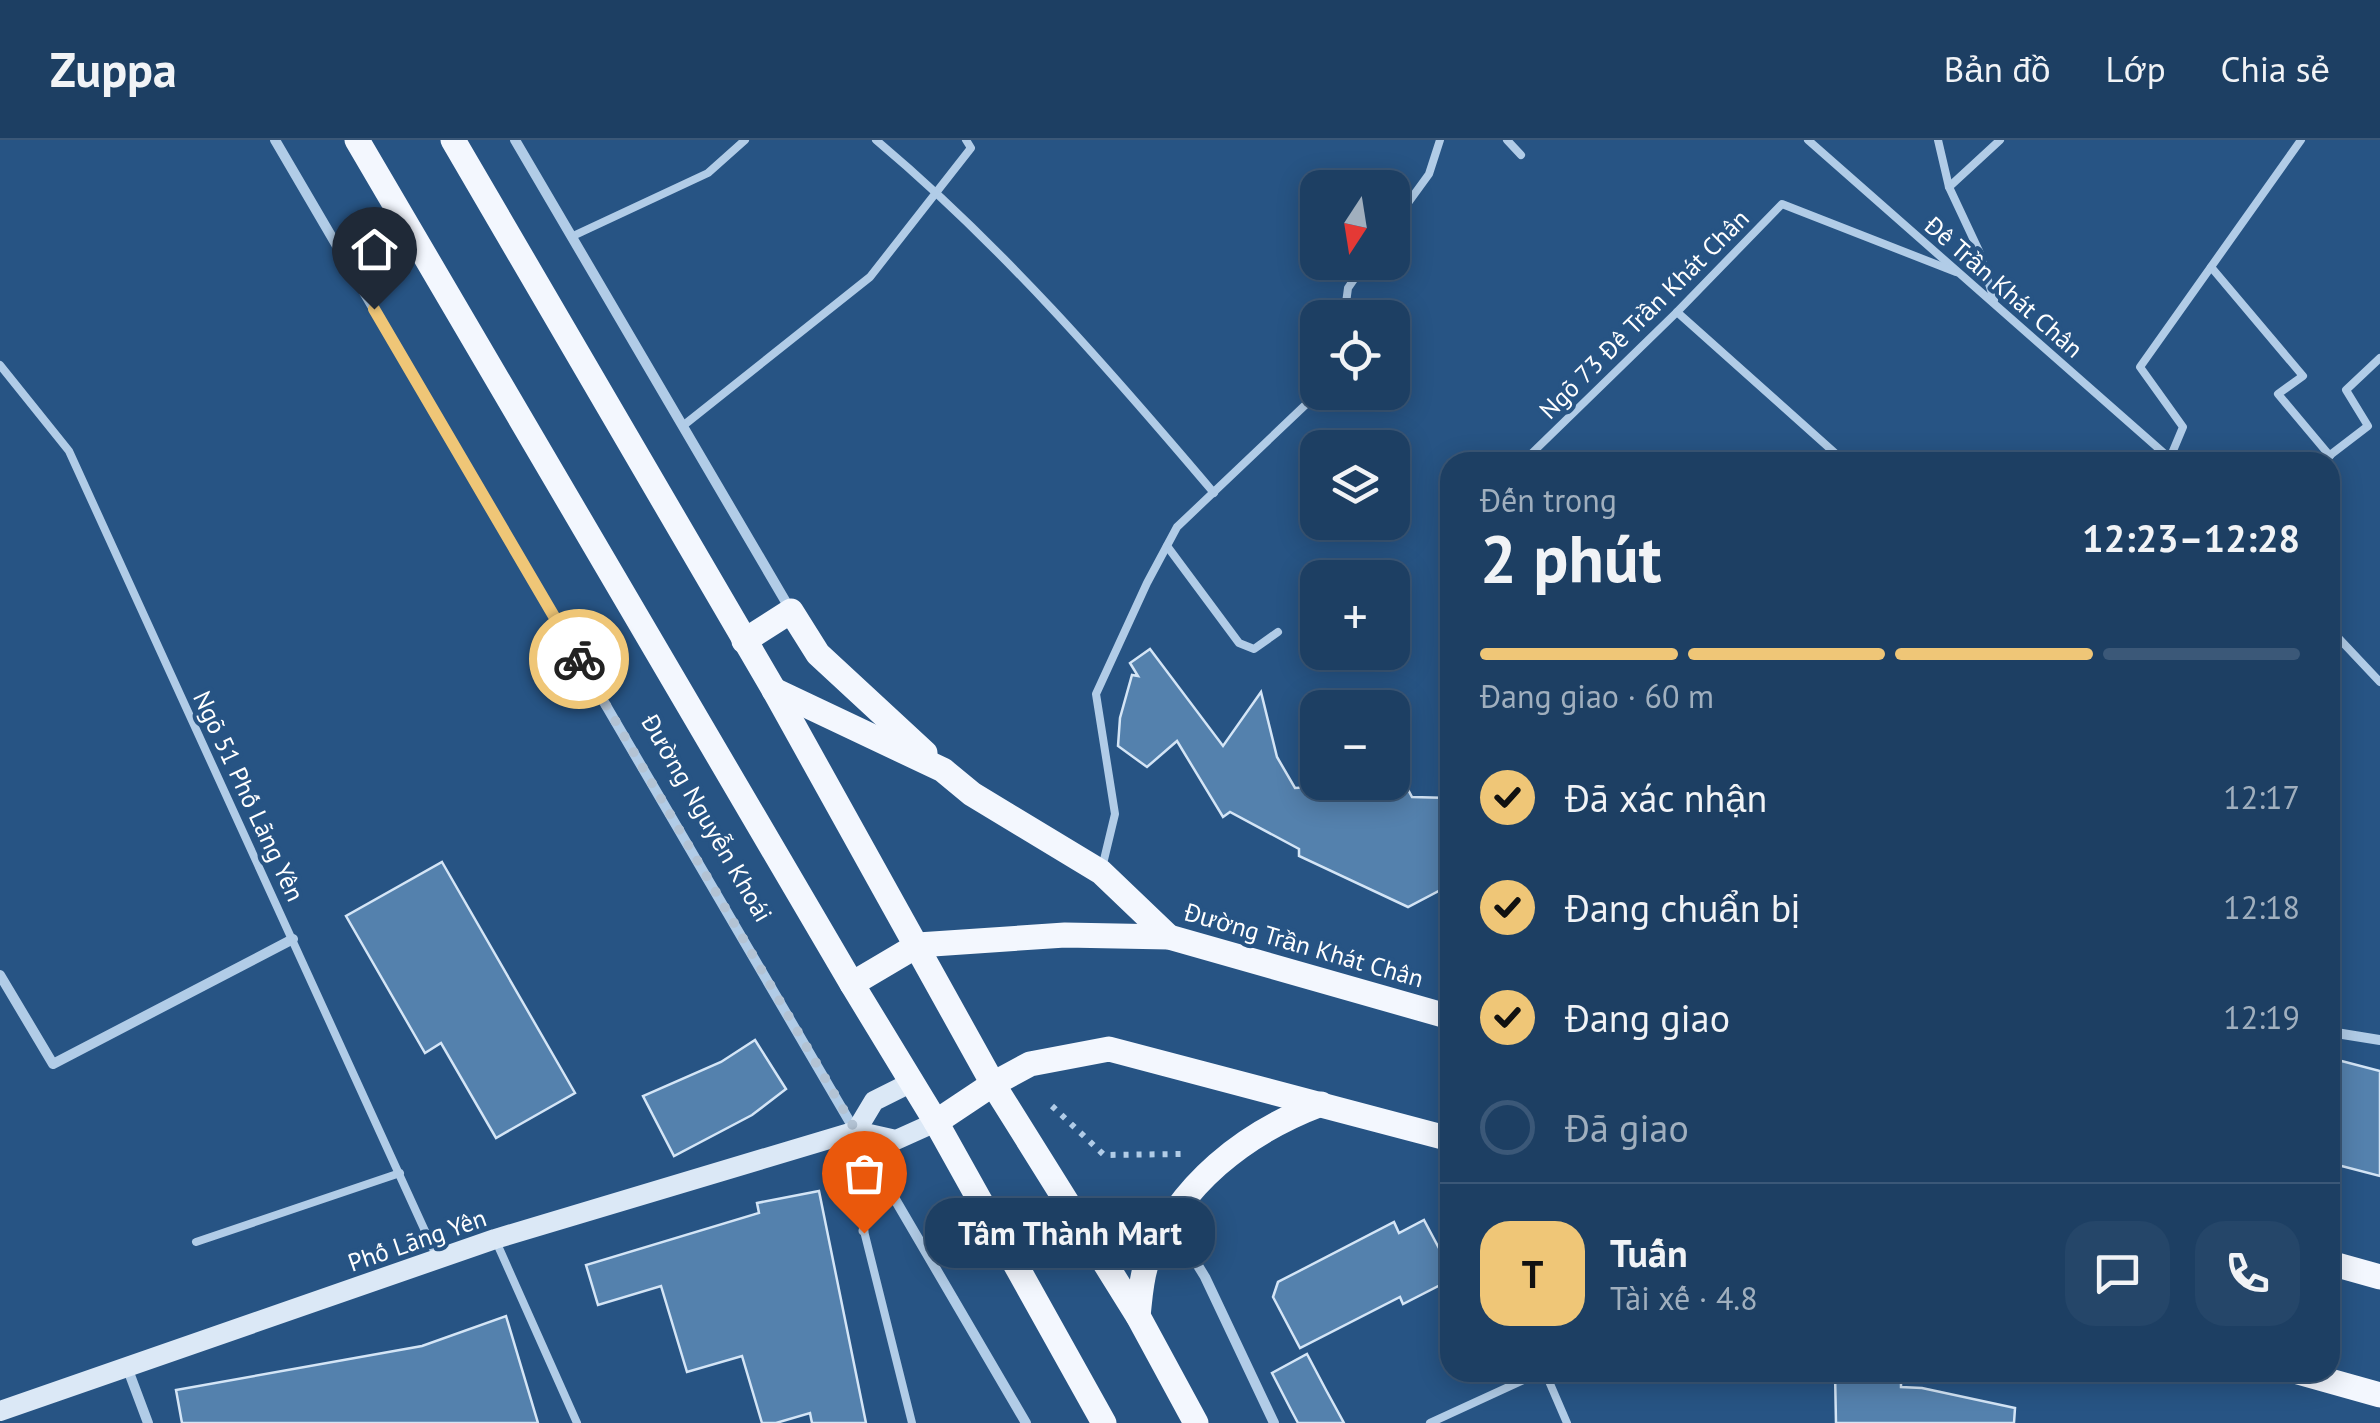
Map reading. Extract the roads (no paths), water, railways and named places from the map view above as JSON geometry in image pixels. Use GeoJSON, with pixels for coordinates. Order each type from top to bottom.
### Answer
{"type":"FeatureCollection","features":[{"type":"Feature","properties":{"kind":"main road","name":"Đường Nguyễn Khoái"},"geometry":{"type":"LineString","coordinates":[[357,140],[936,1122],[1104,1423]]}},
{"type":"Feature","properties":{"kind":"main road"},"geometry":{"type":"LineString","coordinates":[[453,140],[774,690],[993,1084],[1138,1316],[1196,1423]]}},
{"type":"Feature","properties":{"kind":"main road"},"geometry":{"type":"LineString","coordinates":[[744,641],[791,611],[818,654],[943,770],[972,794],[1101,872],[1168,937]]}},
{"type":"Feature","properties":{"kind":"main road"},"geometry":{"type":"LineString","coordinates":[[774,690],[943,770]]}},
{"type":"Feature","properties":{"kind":"main road","name":"Đường Trần Khát Chân"},"geometry":{"type":"LineString","coordinates":[[852,984],[918,945],[1065,935],[1168,937],[1440,1014]]}},
{"type":"Feature","properties":{"kind":"main road"},"geometry":{"type":"LineString","coordinates":[[936,1122],[1030,1064],[1109,1049],[1440,1136]]}},
{"type":"Feature","properties":{"kind":"main road"},"geometry":{"type":"LineString","coordinates":[[1138,1316],[1146,1265],[1169,1220],[1204,1174],[1261,1131],[1321,1104]]}},
{"type":"Feature","properties":{"kind":"main road"},"geometry":{"type":"LineString","coordinates":[[2340,1267],[2380,1277]]}},
{"type":"Feature","properties":{"kind":"main road"},"geometry":{"type":"LineString","coordinates":[[2334,1382],[2380,1395]]}},
{"type":"Feature","properties":{"kind":"street","name":"Đường Nguyễn Khoái"},"geometry":{"type":"LineString","coordinates":[[274,140],[1026,1423]]}},
{"type":"Feature","properties":{"kind":"street"},"geometry":{"type":"LineString","coordinates":[[515,140],[791,611]]}},
{"type":"Feature","properties":{"kind":"street"},"geometry":{"type":"LineString","coordinates":[[0,974],[52,1064],[293,939]]}},
{"type":"Feature","properties":{"kind":"street"},"geometry":{"type":"LineString","coordinates":[[2340,1034],[2380,1040]]}},
{"type":"Feature","properties":{"kind":"street"},"geometry":{"type":"LineString","coordinates":[[856,1131],[874,1101],[912,1082]]}},
{"type":"Feature","properties":{"kind":"street","name":"Phố Lãng Yên"},"geometry":{"type":"LineString","coordinates":[[0,1411],[495,1239],[856,1131],[896,1140],[936,1122]]}},
{"type":"Feature","properties":{"kind":"street"},"geometry":{"type":"LineString","coordinates":[[1169,1220],[1204,1277],[1274,1423]]}},
{"type":"Feature","properties":{"kind":"street"},"geometry":{"type":"LineString","coordinates":[[126,1368],[148,1423]]}},
{"type":"Feature","properties":{"kind":"lane"},"geometry":{"type":"LineString","coordinates":[[573,236],[708,172],[745,140]]}},
{"type":"Feature","properties":{"kind":"lane"},"geometry":{"type":"LineString","coordinates":[[876,140],[937,191],[1093,350],[1214,493]]}},
{"type":"Feature","properties":{"kind":"lane"},"geometry":{"type":"LineString","coordinates":[[684,425],[870,277],[971,148],[966,140]]}},
{"type":"Feature","properties":{"kind":"lane"},"geometry":{"type":"LineString","coordinates":[[1410,200],[1429,174],[1440,140]]}},
{"type":"Feature","properties":{"kind":"lane"},"geometry":{"type":"LineString","coordinates":[[1507,140],[1521,155]]}},
{"type":"Feature","properties":{"kind":"lane","name":"Đê Trần Khát Chân"},"geometry":{"type":"LineString","coordinates":[[1808,140],[2163,452]]}},
{"type":"Feature","properties":{"kind":"lane"},"geometry":{"type":"LineString","coordinates":[[1938,140],[1950,187],[1979,251],[1994,300]]}},
{"type":"Feature","properties":{"kind":"lane"},"geometry":{"type":"LineString","coordinates":[[1950,187],[2000,140]]}},
{"type":"Feature","properties":{"kind":"lane"},"geometry":{"type":"LineString","coordinates":[[2175,452],[2183,427],[2140,367],[2301,140]]}},
{"type":"Feature","properties":{"kind":"lane","name":"Ngõ 73 Đê Trần Khát Chân"},"geometry":{"type":"LineString","coordinates":[[1534,452],[1782,204],[1956,272]]}},
{"type":"Feature","properties":{"kind":"lane"},"geometry":{"type":"LineString","coordinates":[[2211,267],[2303,376],[2278,394],[2327,452]]}},
{"type":"Feature","properties":{"kind":"lane"},"geometry":{"type":"LineString","coordinates":[[1677,312],[1833,452]]}},
{"type":"Feature","properties":{"kind":"lane"},"geometry":{"type":"LineString","coordinates":[[2335,452],[2368,426],[2346,390],[2380,358]]}},
{"type":"Feature","properties":{"kind":"lane","name":"Ngõ 51 Phố Lãng Yên"},"geometry":{"type":"LineString","coordinates":[[0,364],[69,451],[438,1259]]}},
{"type":"Feature","properties":{"kind":"lane"},"geometry":{"type":"LineString","coordinates":[[1101,872],[1115,814],[1096,694],[1177,527],[1300,410]]}},
{"type":"Feature","properties":{"kind":"lane"},"geometry":{"type":"LineString","coordinates":[[1167,546],[1238,643],[1254,648],[1278,632]]}},
{"type":"Feature","properties":{"kind":"lane"},"geometry":{"type":"LineString","coordinates":[[2340,640],[2380,682]]}},
{"type":"Feature","properties":{"kind":"lane"},"geometry":{"type":"LineString","coordinates":[[856,1131],[855,1195],[912,1423]]}},
{"type":"Feature","properties":{"kind":"lane"},"geometry":{"type":"LineString","coordinates":[[196,1242],[400,1173]]}},
{"type":"Feature","properties":{"kind":"lane"},"geometry":{"type":"LineString","coordinates":[[495,1239],[577,1423]]}},
{"type":"Feature","properties":{"kind":"lane"},"geometry":{"type":"LineString","coordinates":[[1430,1423],[1521,1382]]}},
{"type":"Feature","properties":{"kind":"lane"},"geometry":{"type":"LineString","coordinates":[[1548,1382],[1566,1423]]}},
{"type":"Feature","properties":{"kind":"place","name":"Tâm Thành Mart"},"geometry":{"type":"Point","coordinates":[864,1233]}}]}
